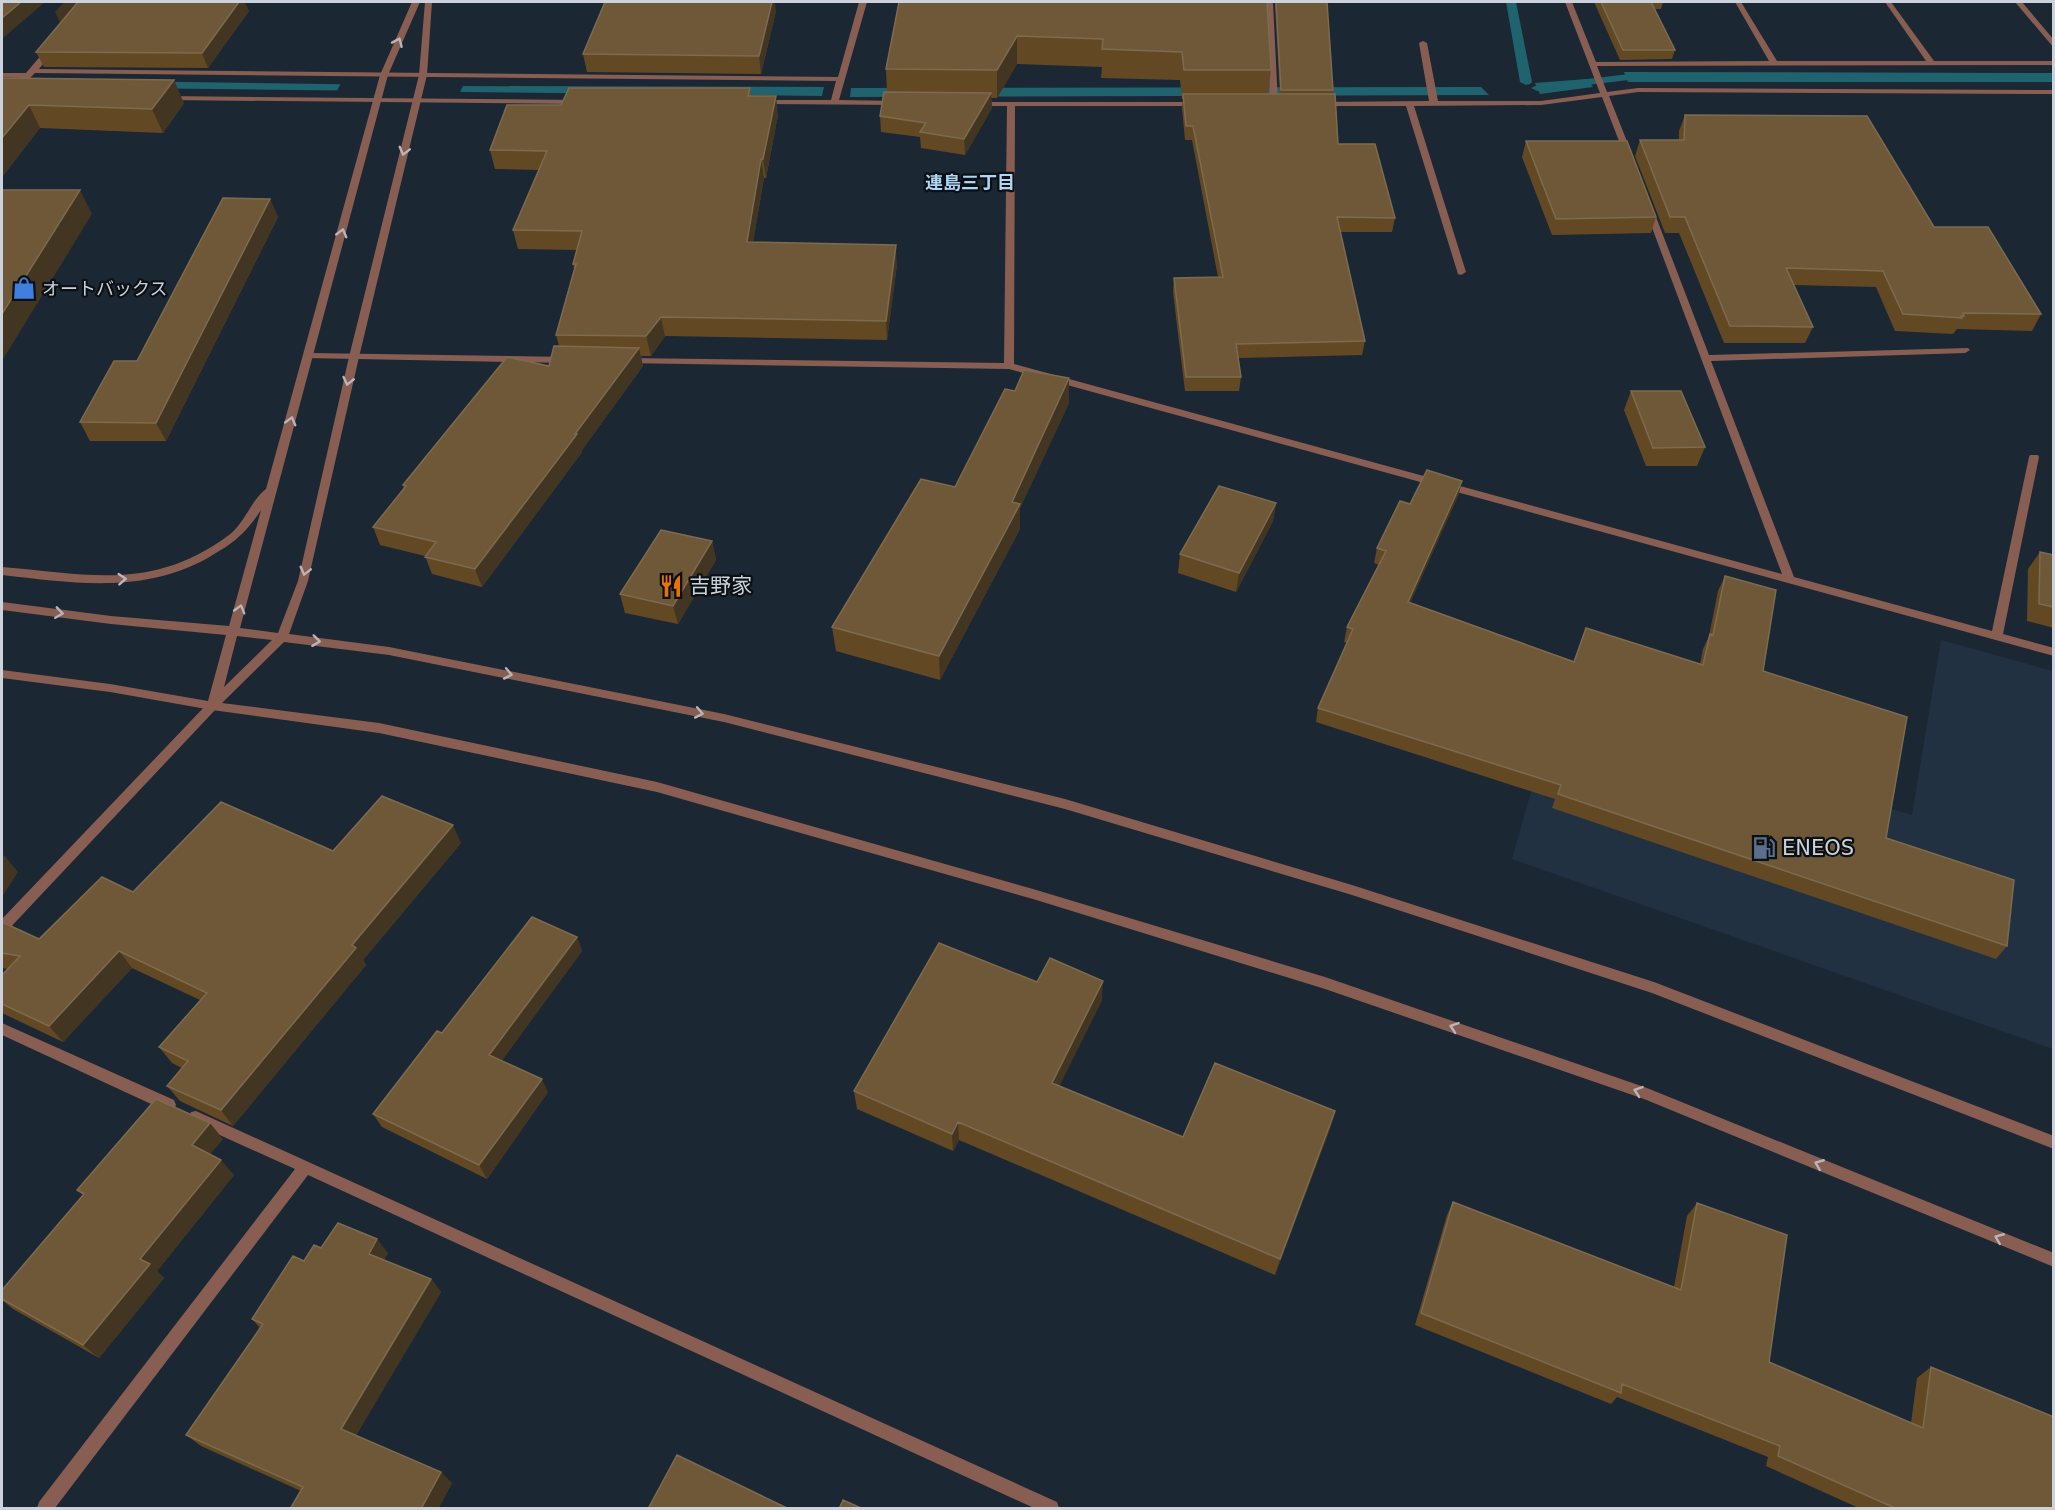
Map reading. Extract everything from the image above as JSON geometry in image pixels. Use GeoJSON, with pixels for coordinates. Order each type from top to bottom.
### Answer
{"type":"FeatureCollection","features":[{"type":"Feature","properties":{"kind":"street"},"geometry":{"type":"LineString","coordinates":[[212,706],[380,88],[416,2]]}},
{"type":"Feature","properties":{"kind":"street"},"geometry":{"type":"LineString","coordinates":[[2,927],[212,706],[282,637],[306,572],[354,357],[419,89],[429,2]]}},
{"type":"Feature","properties":{"kind":"street"},"geometry":{"type":"LineString","coordinates":[[834,103],[863,2]]}},
{"type":"Feature","properties":{"kind":"street"},"geometry":{"type":"LineString","coordinates":[[1269,2],[1273,101]]}},
{"type":"Feature","properties":{"kind":"street"},"geometry":{"type":"LineString","coordinates":[[1568,2],[1631,161]]}},
{"type":"Feature","properties":{"kind":"street"},"geometry":{"type":"LineString","coordinates":[[1738,2],[1775,64]]}},
{"type":"Feature","properties":{"kind":"street"},"geometry":{"type":"LineString","coordinates":[[1888,2],[1932,63]]}},
{"type":"Feature","properties":{"kind":"street"},"geometry":{"type":"LineString","coordinates":[[2018,2],[2054,46]]}},
{"type":"Feature","properties":{"kind":"street"},"geometry":{"type":"LineString","coordinates":[[1423,43],[1434,100]]}},
{"type":"Feature","properties":{"kind":"street"},"geometry":{"type":"LineString","coordinates":[[4,98],[31,74],[54,45]]}},
{"type":"Feature","properties":{"kind":"street"},"geometry":{"type":"LineString","coordinates":[[1593,64],[2054,63]]}},
{"type":"Feature","properties":{"kind":"street"},"geometry":{"type":"LineString","coordinates":[[2,75],[31,74],[419,89],[841,79]]}},
{"type":"Feature","properties":{"kind":"street"},"geometry":{"type":"LineString","coordinates":[[158,98],[380,88],[584,102]]}},
{"type":"Feature","properties":{"kind":"street"},"geometry":{"type":"LineString","coordinates":[[1307,104],[1409,104],[1434,100],[1541,103],[1605,92],[1638,90],[2054,92]]}},
{"type":"Feature","properties":{"kind":"street"},"geometry":{"type":"LineString","coordinates":[[4,98],[18,96]]}},
{"type":"Feature","properties":{"kind":"street"},"geometry":{"type":"LineString","coordinates":[[1262,104],[1273,101],[1285,104]]}},
{"type":"Feature","properties":{"kind":"street"},"geometry":{"type":"LineString","coordinates":[[751,102],[905,104]]}},
{"type":"Feature","properties":{"kind":"street"},"geometry":{"type":"LineString","coordinates":[[964,104],[1203,104]]}},
{"type":"Feature","properties":{"kind":"street"},"geometry":{"type":"LineString","coordinates":[[1409,104],[1461,272]]}},
{"type":"Feature","properties":{"kind":"street"},"geometry":{"type":"LineString","coordinates":[[1009,366],[1011,105]]}},
{"type":"Feature","properties":{"kind":"street"},"geometry":{"type":"LineString","coordinates":[[1643,194],[1789,578]]}},
{"type":"Feature","properties":{"kind":"street"},"geometry":{"type":"LineString","coordinates":[[1705,358],[1965,350]]}},
{"type":"Feature","properties":{"kind":"street"},"geometry":{"type":"LineString","coordinates":[[309,356],[580,360]]}},
{"type":"Feature","properties":{"kind":"street"},"geometry":{"type":"LineString","coordinates":[[615,361],[1009,366],[2054,652]]}},
{"type":"Feature","properties":{"kind":"street"},"geometry":{"type":"LineString","coordinates":[[1997,636],[2034,457]]}},
{"type":"Feature","properties":{"kind":"street"},"geometry":{"type":"LineString","coordinates":[[2,571],[99,581],[137,579],[166,573],[200,558],[237,534],[273,486]]}},
{"type":"Feature","properties":{"kind":"street"},"geometry":{"type":"LineString","coordinates":[[2,606],[111,620],[233,631],[389,651],[724,718],[1065,804],[1352,891],[1654,988],[2054,1143]]}},
{"type":"Feature","properties":{"kind":"street"},"geometry":{"type":"LineString","coordinates":[[2,674],[125,690],[212,706],[379,728],[657,787],[1034,894],[1325,982],[1647,1094],[2054,1260]]}},
{"type":"Feature","properties":{"kind":"street"},"geometry":{"type":"LineString","coordinates":[[2,1029],[1051,1509]]}},
{"type":"Feature","properties":{"kind":"street"},"geometry":{"type":"LineString","coordinates":[[45,1509],[305,1167]]}},
{"type":"Feature","properties":{"kind":"shaded area"},"geometry":{"type":"Polygon","coordinates":[[[1624,72],[2053,73],[2054,82],[1628,82],[1624,72]]]}},
{"type":"Feature","properties":{"kind":"shaded area"},"geometry":{"type":"Polygon","coordinates":[[[1587,79],[1593,87],[1540,94],[1535,83],[1587,79]]]}},
{"type":"Feature","properties":{"kind":"shaded area"},"geometry":{"type":"Polygon","coordinates":[[[44,80],[464,86],[824,87],[822,96],[39,87],[44,80]]]}},
{"type":"Feature","properties":{"kind":"shaded area"},"geometry":{"type":"Polygon","coordinates":[[[1481,87],[1489,95],[850,97],[851,88],[1481,87]]]}},
{"type":"Feature","properties":{"kind":"shaded area"},"geometry":{"type":"Polygon","coordinates":[[[1941,640],[2053,671],[2053,1049],[1512,859],[1554,710],[1912,815],[1941,640]]]}},
{"type":"Feature","properties":{"kind":"pier"},"geometry":{"type":"Polygon","coordinates":[[[341,83],[464,84],[459,94],[336,93],[341,83]]]}},
{"type":"Feature","properties":{"kind":"building"},"geometry":{"type":"Polygon","coordinates":[[[2,2],[21,2],[2,18],[2,2]]]}},
{"type":"Feature","properties":{"kind":"building"},"geometry":{"type":"Polygon","coordinates":[[[78,2],[239,2],[202,53],[36,52],[78,2]]]}},
{"type":"Feature","properties":{"kind":"building"},"geometry":{"type":"Polygon","coordinates":[[[605,2],[772,2],[759,56],[583,54],[605,2]]]}},
{"type":"Feature","properties":{"kind":"building"},"geometry":{"type":"Polygon","coordinates":[[[899,2],[1267,2],[1271,70],[1184,70],[1182,52],[1102,49],[1103,39],[1017,36],[997,70],[886,69],[899,2]]]}},
{"type":"Feature","properties":{"kind":"building"},"geometry":{"type":"Polygon","coordinates":[[[1276,2],[1327,2],[1333,90],[1281,90],[1276,2]]]}},
{"type":"Feature","properties":{"kind":"building"},"geometry":{"type":"Polygon","coordinates":[[[1601,2],[1651,2],[1675,50],[1623,50],[1601,2]]]}},
{"type":"Feature","properties":{"kind":"building"},"geometry":{"type":"Polygon","coordinates":[[[2,78],[174,80],[152,109],[29,105],[2,138],[2,78]]]}},
{"type":"Feature","properties":{"kind":"building"},"geometry":{"type":"Polygon","coordinates":[[[569,88],[750,88],[748,96],[776,96],[763,159],[761,159],[747,242],[896,245],[886,321],[661,317],[646,336],[556,335],[576,264],[573,264],[582,231],[513,230],[547,151],[490,150],[507,105],[561,105],[569,88]]]}},
{"type":"Feature","properties":{"kind":"building"},"geometry":{"type":"Polygon","coordinates":[[[884,92],[991,93],[964,139],[920,132],[926,123],[880,116],[884,92]]]}},
{"type":"Feature","properties":{"kind":"building"},"geometry":{"type":"Polygon","coordinates":[[[1183,94],[1335,94],[1338,144],[1375,144],[1395,218],[1337,217],[1365,341],[1236,344],[1241,377],[1186,377],[1174,278],[1223,277],[1193,126],[1186,126],[1183,94]]]}},
{"type":"Feature","properties":{"kind":"building"},"geometry":{"type":"Polygon","coordinates":[[[1685,115],[1867,116],[1934,227],[1988,227],[2041,314],[1963,313],[1962,318],[1903,314],[1883,271],[1786,268],[1813,327],[1730,326],[1685,217],[1670,217],[1640,140],[1684,140],[1685,115]]]}},
{"type":"Feature","properties":{"kind":"building"},"geometry":{"type":"Polygon","coordinates":[[[1526,141],[1627,141],[1656,217],[1556,219],[1526,141]]]}},
{"type":"Feature","properties":{"kind":"building"},"geometry":{"type":"Polygon","coordinates":[[[2,190],[80,190],[2,314],[2,190]]]}},
{"type":"Feature","properties":{"kind":"building"},"geometry":{"type":"Polygon","coordinates":[[[223,198],[270,199],[156,423],[80,422],[114,361],[137,361],[223,198]]]}},
{"type":"Feature","properties":{"kind":"building"},"geometry":{"type":"Polygon","coordinates":[[[554,346],[639,348],[475,569],[425,557],[436,542],[373,527],[406,486],[403,485],[507,357],[549,366],[554,346]]]}},
{"type":"Feature","properties":{"kind":"building"},"geometry":{"type":"Polygon","coordinates":[[[1024,370],[1069,378],[1012,502],[1020,504],[939,656],[832,627],[921,479],[955,487],[1005,389],[1015,391],[1024,370]]]}},
{"type":"Feature","properties":{"kind":"building"},"geometry":{"type":"Polygon","coordinates":[[[1631,391],[1681,391],[1705,447],[1653,448],[1631,391]]]}},
{"type":"Feature","properties":{"kind":"building"},"geometry":{"type":"Polygon","coordinates":[[[1427,470],[1462,481],[1408,602],[1574,662],[1586,628],[1703,665],[1710,634],[1713,635],[1725,576],[1776,590],[1763,671],[1907,717],[1886,838],[2014,880],[2007,946],[1558,794],[1561,785],[1318,708],[1353,629],[1347,627],[1386,551],[1377,548],[1400,501],[1410,504],[1427,470]]]}},
{"type":"Feature","properties":{"kind":"building"},"geometry":{"type":"Polygon","coordinates":[[[1219,486],[1276,503],[1239,573],[1180,554],[1219,486]]]}},
{"type":"Feature","properties":{"kind":"building"},"geometry":{"type":"Polygon","coordinates":[[[661,530],[712,541],[673,606],[620,594],[661,530]]]}},
{"type":"Feature","properties":{"kind":"building"},"geometry":{"type":"Polygon","coordinates":[[[2040,552],[2054,555],[2054,607],[2039,604],[2040,552]]]}},
{"type":"Feature","properties":{"kind":"building"},"geometry":{"type":"Polygon","coordinates":[[[382,796],[453,825],[352,945],[356,948],[221,1110],[167,1086],[188,1061],[159,1047],[207,993],[119,951],[49,1026],[2,1004],[2,975],[20,956],[2,953],[2,922],[39,939],[102,877],[133,892],[221,802],[333,851],[382,796]]]}},
{"type":"Feature","properties":{"kind":"building"},"geometry":{"type":"Polygon","coordinates":[[[532,917],[577,937],[489,1055],[542,1079],[479,1165],[373,1114],[437,1031],[442,1033],[532,917]]]}},
{"type":"Feature","properties":{"kind":"building"},"geometry":{"type":"Polygon","coordinates":[[[939,943],[1037,982],[1050,958],[1103,981],[1052,1083],[1183,1137],[1215,1063],[1335,1111],[1280,1259],[958,1122],[952,1134],[854,1091],[939,943]]]}},
{"type":"Feature","properties":{"kind":"building"},"geometry":{"type":"Polygon","coordinates":[[[156,1099],[210,1123],[192,1145],[221,1160],[140,1259],[150,1264],[83,1345],[2,1299],[2,1290],[84,1194],[77,1190],[156,1099]]]}},
{"type":"Feature","properties":{"kind":"building"},"geometry":{"type":"Polygon","coordinates":[[[1453,1202],[1681,1290],[1697,1203],[1787,1235],[1769,1362],[1923,1428],[1931,1367],[2054,1417],[2054,1509],[1897,1509],[1778,1456],[1780,1446],[1622,1384],[1621,1393],[1421,1313],[1453,1202]]]}},
{"type":"Feature","properties":{"kind":"building"},"geometry":{"type":"Polygon","coordinates":[[[338,1223],[377,1239],[369,1254],[431,1279],[341,1429],[441,1472],[421,1509],[290,1509],[303,1487],[186,1435],[263,1324],[252,1319],[293,1256],[304,1261],[314,1245],[321,1248],[338,1223]]]}},
{"type":"Feature","properties":{"kind":"building"},"geometry":{"type":"Polygon","coordinates":[[[677,1455],[789,1509],[648,1509],[677,1455]]]}},
{"type":"Feature","properties":{"kind":"building"},"geometry":{"type":"Polygon","coordinates":[[[843,1500],[863,1509],[839,1509],[843,1500]]]}},
{"type":"Feature","properties":{"kind":"waterway"},"geometry":{"type":"LineString","coordinates":[[1511,2],[1526,82]]}},
{"type":"Feature","properties":{"kind":"waterway"},"geometry":{"type":"LineString","coordinates":[[1537,88],[1629,77],[1649,77]]}},
{"type":"Feature","properties":{"kind":"place","name":"オートバックス"},"geometry":{"type":"Point","coordinates":[24,288]}},
{"type":"Feature","properties":{"kind":"place","name":"吉野家"},"geometry":{"type":"Point","coordinates":[671,586]}},
{"type":"Feature","properties":{"kind":"place","name":"ENEOS"},"geometry":{"type":"Point","coordinates":[1764,848]}},
{"type":"Feature","properties":{"kind":"district","name":"連島三丁目"},"geometry":{"type":"Point","coordinates":[970,182]}}]}
